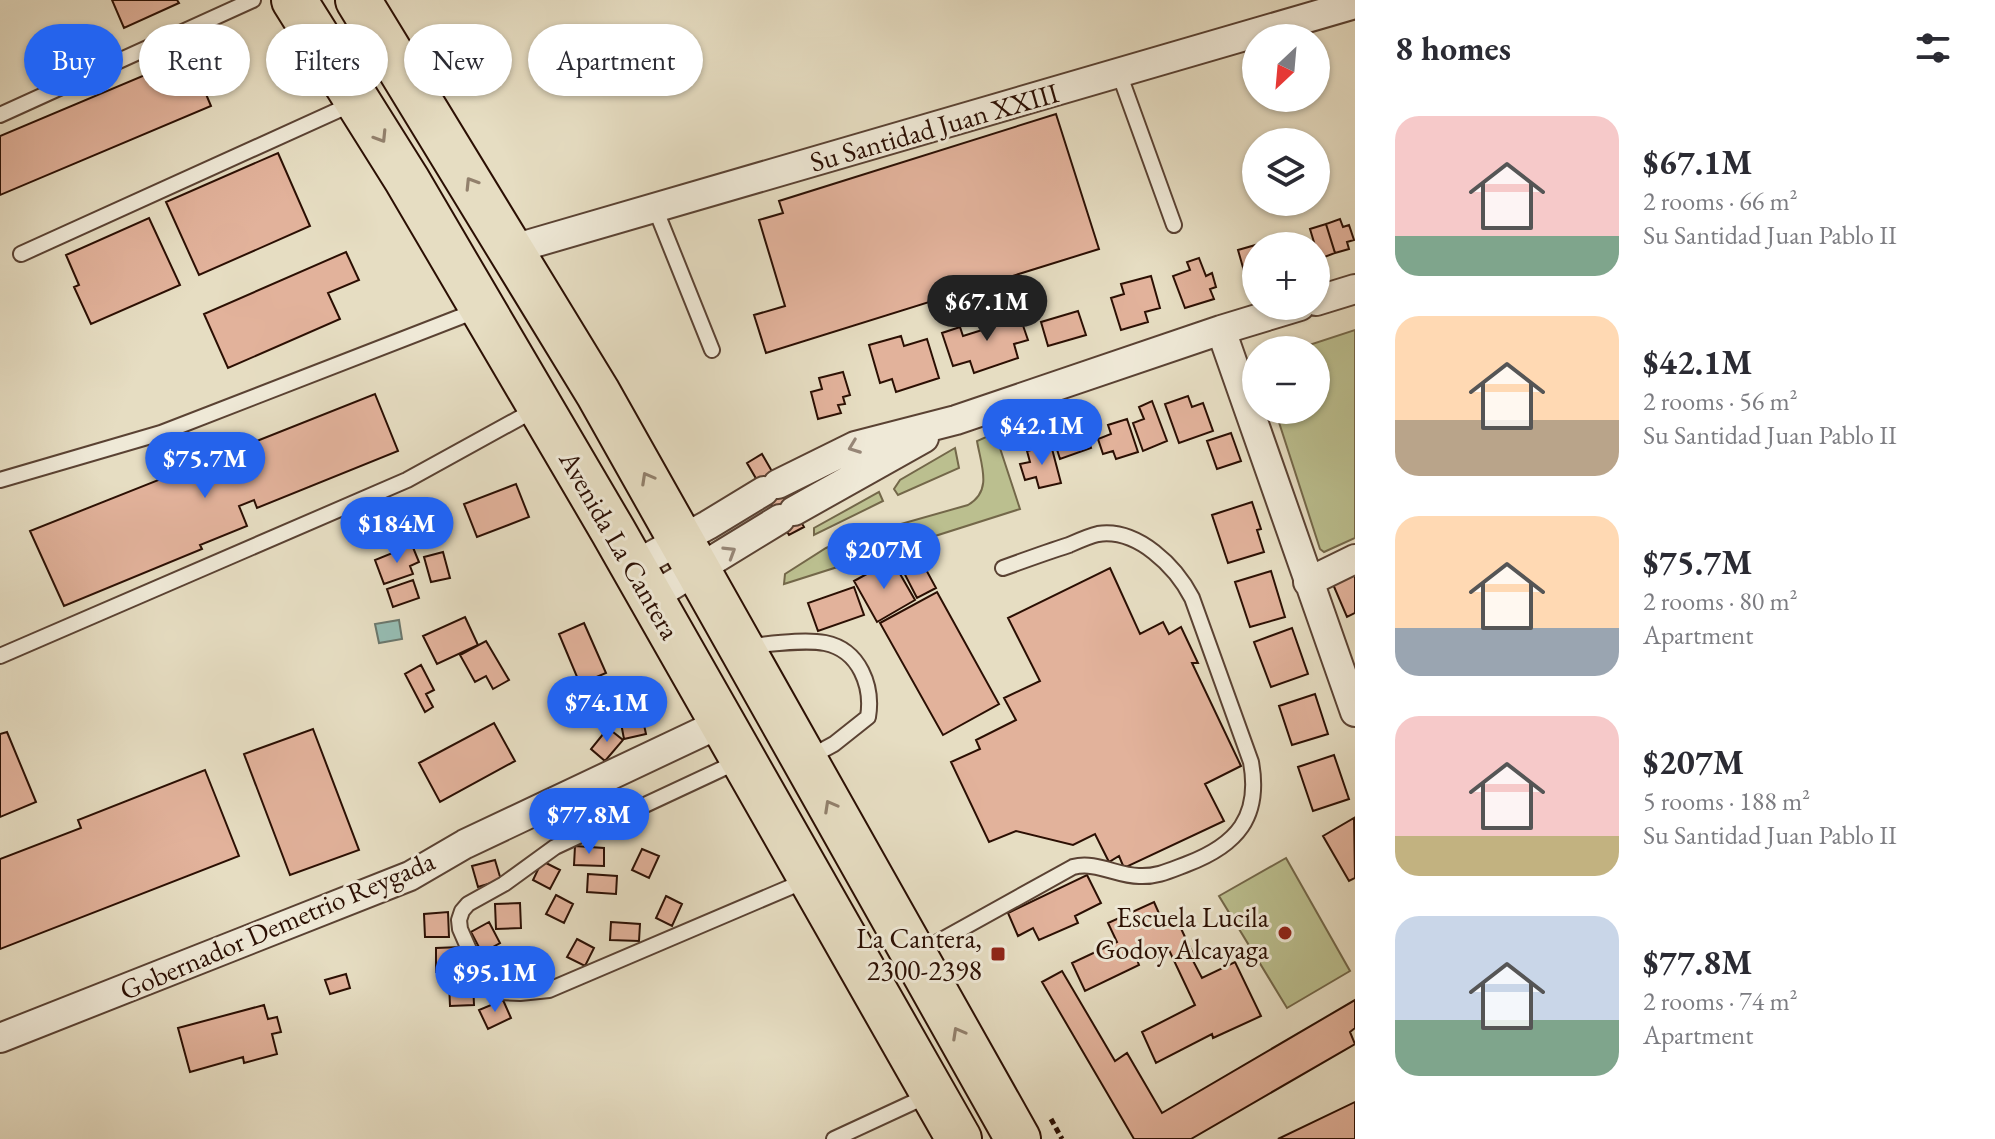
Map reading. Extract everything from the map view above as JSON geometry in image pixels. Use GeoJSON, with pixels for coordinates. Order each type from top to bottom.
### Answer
{"type":"FeatureCollection","features":[{"type":"Feature","properties":{"kind":"highway","name":"Avenida La Cantera"},"geometry":{"type":"LineString","coordinates":[[294,0],[358,101],[540,407],[959,1139]]}},
{"type":"Feature","properties":{"kind":"highway","name":"Avenida La Cantera"},"geometry":{"type":"LineString","coordinates":[[358,0],[513,249],[598,393],[1018,1139]]}},
{"type":"Feature","properties":{"kind":"street","name":"Su Santidad Juan XXIII"},"geometry":{"type":"LineString","coordinates":[[513,249],[1355,4]]}},
{"type":"Feature","properties":{"kind":"street"},"geometry":{"type":"LineString","coordinates":[[1330,297],[1355,289]]}},
{"type":"Feature","properties":{"kind":"street"},"geometry":{"type":"LineString","coordinates":[[690,555],[771,487],[855,446],[956,420],[1254,320]]}},
{"type":"Feature","properties":{"kind":"street"},"geometry":{"type":"LineString","coordinates":[[1221,330],[1355,712]]}},
{"type":"Feature","properties":{"kind":"street"},"geometry":{"type":"LineString","coordinates":[[642,582],[690,555],[787,515],[956,420]]}},
{"type":"Feature","properties":{"kind":"street"},"geometry":{"type":"LineString","coordinates":[[1308,582],[1355,559]]}},
{"type":"Feature","properties":{"kind":"street","name":"Gobernador Demetrio Reygada"},"geometry":{"type":"LineString","coordinates":[[0,1038],[410,876],[465,844],[723,722]]}},
{"type":"Feature","properties":{"kind":"lane"},"geometry":{"type":"LineString","coordinates":[[0,115],[253,0]]}},
{"type":"Feature","properties":{"kind":"lane"},"geometry":{"type":"LineString","coordinates":[[1119,73],[1174,225]]}},
{"type":"Feature","properties":{"kind":"lane"},"geometry":{"type":"LineString","coordinates":[[21,254],[358,101]]}},
{"type":"Feature","properties":{"kind":"lane"},"geometry":{"type":"LineString","coordinates":[[655,208],[712,350]]}},
{"type":"Feature","properties":{"kind":"lane"},"geometry":{"type":"LineString","coordinates":[[0,480],[161,433],[482,309]]}},
{"type":"Feature","properties":{"kind":"lane"},"geometry":{"type":"LineString","coordinates":[[0,656],[407,480],[540,407]]}},
{"type":"Feature","properties":{"kind":"lane"},"geometry":{"type":"LineString","coordinates":[[915,955],[1073,867],[1093,865],[1139,876],[1172,871],[1203,860],[1229,842],[1240,829],[1253,796],[1251,762],[1192,598],[1169,564],[1153,550],[1136,542],[1100,534],[1003,568]]}},
{"type":"Feature","properties":{"kind":"lane"},"geometry":{"type":"LineString","coordinates":[[740,646],[824,643],[849,655],[865,677],[869,690],[868,717],[834,744],[805,760]]}},
{"type":"Feature","properties":{"kind":"lane"},"geometry":{"type":"LineString","coordinates":[[744,759],[555,847],[504,884],[468,904],[462,911],[460,929],[484,982],[499,992],[549,990],[811,879]]}},
{"type":"Feature","properties":{"kind":"lane"},"geometry":{"type":"LineString","coordinates":[[834,1139],[933,1093]]}},
{"type":"Feature","properties":{"kind":"green space"},"geometry":{"type":"Polygon","coordinates":[[[1355,330],[1355,538],[1324,552],[1320,549],[1280,424],[1330,424],[1330,338],[1355,330]]]}},
{"type":"Feature","properties":{"kind":"green space"},"geometry":{"type":"Polygon","coordinates":[[[995,433],[1020,509],[784,584],[785,574],[826,548],[968,505],[976,499],[983,485],[977,441],[995,433]]]}},
{"type":"Feature","properties":{"kind":"green space"},"geometry":{"type":"Polygon","coordinates":[[[955,448],[959,468],[898,495],[894,489],[900,480],[955,448]]]}},
{"type":"Feature","properties":{"kind":"green space"},"geometry":{"type":"Polygon","coordinates":[[[879,492],[883,501],[814,535],[814,528],[879,492]]]}},
{"type":"Feature","properties":{"kind":"green space","name":"Escuela Lucila Godoy Alcayaga"},"geometry":{"type":"Polygon","coordinates":[[[1286,858],[1350,971],[1287,1008],[1219,896],[1286,858]]]}},
{"type":"Feature","properties":{"kind":"water"},"geometry":{"type":"Polygon","coordinates":[[[399,620],[402,639],[379,643],[375,624],[399,620]]]}},
{"type":"Feature","properties":{"kind":"building"},"geometry":{"type":"Polygon","coordinates":[[[112,0],[177,0],[179,3],[124,28],[112,0]]]}},
{"type":"Feature","properties":{"kind":"building"},"geometry":{"type":"Polygon","coordinates":[[[139,77],[139,96],[207,96],[211,106],[0,195],[0,136],[95,96],[123,96],[123,84],[139,77]]]}},
{"type":"Feature","properties":{"kind":"building"},"geometry":{"type":"Polygon","coordinates":[[[1056,114],[1099,249],[766,353],[754,315],[785,306],[759,220],[783,213],[779,201],[1056,114]]]}},
{"type":"Feature","properties":{"kind":"building"},"geometry":{"type":"Polygon","coordinates":[[[278,153],[310,226],[199,275],[166,202],[278,153]]]}},
{"type":"Feature","properties":{"kind":"building"},"geometry":{"type":"Polygon","coordinates":[[[149,218],[180,285],[91,324],[74,287],[79,285],[66,255],[149,218]]]}},
{"type":"Feature","properties":{"kind":"building"},"geometry":{"type":"Polygon","coordinates":[[[1340,219],[1343,227],[1349,225],[1354,240],[1347,242],[1349,249],[1335,253],[1326,224],[1340,219]]]}},
{"type":"Feature","properties":{"kind":"building"},"geometry":{"type":"Polygon","coordinates":[[[1326,224],[1328,232],[1311,232],[1310,229],[1326,224]]]}},
{"type":"Feature","properties":{"kind":"building"},"geometry":{"type":"Polygon","coordinates":[[[1330,237],[1335,253],[1330,255],[1330,237]]]}},
{"type":"Feature","properties":{"kind":"building"},"geometry":{"type":"Polygon","coordinates":[[[346,252],[359,280],[328,293],[340,319],[228,368],[204,314],[346,252]]]}},
{"type":"Feature","properties":{"kind":"building"},"geometry":{"type":"Polygon","coordinates":[[[1199,258],[1206,276],[1212,273],[1216,287],[1210,289],[1214,299],[1185,308],[1173,276],[1190,270],[1187,262],[1199,258]]]}},
{"type":"Feature","properties":{"kind":"building"},"geometry":{"type":"Polygon","coordinates":[[[1151,276],[1160,308],[1145,312],[1148,322],[1121,330],[1111,298],[1124,294],[1121,284],[1151,276]]]}},
{"type":"Feature","properties":{"kind":"building"},"geometry":{"type":"Polygon","coordinates":[[[1017,308],[1028,340],[1014,344],[1018,358],[974,373],[970,361],[953,366],[942,333],[960,327],[963,336],[998,325],[995,315],[1017,308]]]}},
{"type":"Feature","properties":{"kind":"building"},"geometry":{"type":"Polygon","coordinates":[[[1078,311],[1086,335],[1048,346],[1041,322],[1078,311]]]}},
{"type":"Feature","properties":{"kind":"building"},"geometry":{"type":"Polygon","coordinates":[[[901,336],[904,346],[927,339],[939,378],[896,392],[892,379],[880,383],[869,345],[901,336]]]}},
{"type":"Feature","properties":{"kind":"building"},"geometry":{"type":"Polygon","coordinates":[[[843,372],[850,395],[843,397],[845,404],[838,405],[841,413],[818,419],[811,392],[822,389],[819,378],[843,372]]]}},
{"type":"Feature","properties":{"kind":"building"},"geometry":{"type":"Polygon","coordinates":[[[375,394],[398,451],[257,508],[254,500],[239,506],[247,526],[200,545],[202,549],[64,606],[30,531],[375,394]]]}},
{"type":"Feature","properties":{"kind":"building"},"geometry":{"type":"Polygon","coordinates":[[[1188,396],[1192,407],[1203,403],[1213,431],[1179,443],[1165,404],[1188,396]]]}},
{"type":"Feature","properties":{"kind":"building"},"geometry":{"type":"Polygon","coordinates":[[[1152,401],[1167,441],[1143,451],[1133,423],[1144,419],[1139,407],[1152,401]]]}},
{"type":"Feature","properties":{"kind":"building"},"geometry":{"type":"Polygon","coordinates":[[[1062,417],[1064,422],[1080,417],[1091,448],[1060,459],[1048,421],[1062,417]]]}},
{"type":"Feature","properties":{"kind":"building"},"geometry":{"type":"Polygon","coordinates":[[[1127,419],[1138,452],[1116,459],[1113,451],[1103,454],[1098,439],[1111,434],[1108,425],[1127,419]]]}},
{"type":"Feature","properties":{"kind":"building"},"geometry":{"type":"Polygon","coordinates":[[[1231,433],[1241,461],[1217,469],[1207,441],[1231,433]]]}},
{"type":"Feature","properties":{"kind":"building"},"geometry":{"type":"Polygon","coordinates":[[[1051,445],[1061,483],[1039,488],[1036,477],[1025,480],[1020,464],[1030,462],[1027,451],[1051,445]]]}},
{"type":"Feature","properties":{"kind":"building"},"geometry":{"type":"Polygon","coordinates":[[[762,454],[804,527],[789,535],[747,463],[762,454]]]}},
{"type":"Feature","properties":{"kind":"building"},"geometry":{"type":"Polygon","coordinates":[[[516,484],[529,517],[477,537],[464,504],[516,484]]]}},
{"type":"Feature","properties":{"kind":"building"},"geometry":{"type":"Polygon","coordinates":[[[1252,502],[1261,529],[1257,530],[1264,552],[1228,563],[1212,515],[1252,502]]]}},
{"type":"Feature","properties":{"kind":"building"},"geometry":{"type":"Polygon","coordinates":[[[412,545],[419,562],[410,566],[413,574],[384,584],[375,560],[412,545]]]}},
{"type":"Feature","properties":{"kind":"building"},"geometry":{"type":"Polygon","coordinates":[[[443,552],[450,578],[431,582],[424,557],[443,552]]]}},
{"type":"Feature","properties":{"kind":"building"},"geometry":{"type":"Polygon","coordinates":[[[917,553],[936,588],[917,598],[899,563],[917,553]]]}},
{"type":"Feature","properties":{"kind":"building"},"geometry":{"type":"Polygon","coordinates":[[[892,560],[915,600],[877,622],[854,581],[892,560]]]}},
{"type":"Feature","properties":{"kind":"building"},"geometry":{"type":"Polygon","coordinates":[[[1110,568],[1140,634],[1163,622],[1169,634],[1181,627],[1198,663],[1192,663],[1241,766],[1205,784],[1224,821],[1124,868],[1119,856],[1109,862],[1095,834],[1073,845],[1016,831],[989,842],[951,762],[980,749],[976,740],[1016,720],[1004,698],[1040,681],[1008,618],[1110,568]]]}},
{"type":"Feature","properties":{"kind":"building"},"geometry":{"type":"Polygon","coordinates":[[[1271,571],[1285,617],[1250,627],[1235,582],[1271,571]]]}},
{"type":"Feature","properties":{"kind":"building"},"geometry":{"type":"Polygon","coordinates":[[[1355,572],[1355,613],[1347,617],[1332,582],[1355,572]]]}},
{"type":"Feature","properties":{"kind":"building"},"geometry":{"type":"Polygon","coordinates":[[[413,580],[419,598],[393,607],[387,589],[413,580]]]}},
{"type":"Feature","properties":{"kind":"building"},"geometry":{"type":"Polygon","coordinates":[[[854,587],[864,615],[818,631],[808,603],[854,587]]]}},
{"type":"Feature","properties":{"kind":"building"},"geometry":{"type":"Polygon","coordinates":[[[937,592],[999,704],[943,735],[880,623],[937,592]]]}},
{"type":"Feature","properties":{"kind":"building"},"geometry":{"type":"Polygon","coordinates":[[[465,617],[478,645],[437,664],[423,636],[465,617]]]}},
{"type":"Feature","properties":{"kind":"building"},"geometry":{"type":"Polygon","coordinates":[[[584,623],[606,673],[580,684],[559,634],[584,623]]]}},
{"type":"Feature","properties":{"kind":"building"},"geometry":{"type":"Polygon","coordinates":[[[1292,628],[1308,674],[1271,687],[1254,642],[1292,628]]]}},
{"type":"Feature","properties":{"kind":"building"},"geometry":{"type":"Polygon","coordinates":[[[486,641],[509,680],[493,689],[486,676],[475,682],[460,655],[486,641]]]}},
{"type":"Feature","properties":{"kind":"building"},"geometry":{"type":"Polygon","coordinates":[[[421,665],[434,690],[426,694],[433,707],[425,712],[405,674],[421,665]]]}},
{"type":"Feature","properties":{"kind":"building"},"geometry":{"type":"Polygon","coordinates":[[[1315,694],[1328,734],[1292,745],[1279,706],[1315,694]]]}},
{"type":"Feature","properties":{"kind":"building"},"geometry":{"type":"Polygon","coordinates":[[[643,704],[648,724],[644,725],[646,734],[624,739],[621,723],[610,725],[607,712],[643,704]]]}},
{"type":"Feature","properties":{"kind":"building"},"geometry":{"type":"Polygon","coordinates":[[[494,723],[515,761],[440,802],[419,763],[494,723]]]}},
{"type":"Feature","properties":{"kind":"building"},"geometry":{"type":"Polygon","coordinates":[[[608,728],[623,740],[605,761],[591,749],[608,728]]]}},
{"type":"Feature","properties":{"kind":"building"},"geometry":{"type":"Polygon","coordinates":[[[313,729],[359,850],[290,875],[244,754],[313,729]]]}},
{"type":"Feature","properties":{"kind":"building"},"geometry":{"type":"Polygon","coordinates":[[[7,732],[36,802],[0,817],[0,734],[7,732]]]}},
{"type":"Feature","properties":{"kind":"building"},"geometry":{"type":"Polygon","coordinates":[[[1334,755],[1349,799],[1313,811],[1298,767],[1334,755]]]}},
{"type":"Feature","properties":{"kind":"building"},"geometry":{"type":"Polygon","coordinates":[[[205,770],[239,856],[0,949],[0,859],[81,828],[78,820],[205,770]]]}},
{"type":"Feature","properties":{"kind":"building"},"geometry":{"type":"Polygon","coordinates":[[[1354,818],[1355,878],[1349,881],[1323,836],[1354,818]]]}},
{"type":"Feature","properties":{"kind":"building"},"geometry":{"type":"Polygon","coordinates":[[[575,846],[604,848],[604,866],[574,865],[575,846]]]}},
{"type":"Feature","properties":{"kind":"building"},"geometry":{"type":"Polygon","coordinates":[[[642,849],[659,856],[649,878],[632,870],[642,849]]]}},
{"type":"Feature","properties":{"kind":"building"},"geometry":{"type":"Polygon","coordinates":[[[495,860],[501,880],[478,887],[472,866],[495,860]]]}},
{"type":"Feature","properties":{"kind":"building"},"geometry":{"type":"Polygon","coordinates":[[[542,861],[560,870],[550,889],[533,880],[542,861]]]}},
{"type":"Feature","properties":{"kind":"building"},"geometry":{"type":"Polygon","coordinates":[[[588,874],[617,876],[616,894],[587,892],[588,874]]]}},
{"type":"Feature","properties":{"kind":"building"},"geometry":{"type":"Polygon","coordinates":[[[1087,875],[1101,903],[1075,916],[1078,923],[1039,940],[1033,928],[1018,936],[1008,913],[1087,875]]]}},
{"type":"Feature","properties":{"kind":"building"},"geometry":{"type":"Polygon","coordinates":[[[556,895],[573,904],[564,923],[546,914],[556,895]]]}},
{"type":"Feature","properties":{"kind":"building"},"geometry":{"type":"Polygon","coordinates":[[[666,896],[682,904],[672,926],[656,918],[666,896]]]}},
{"type":"Feature","properties":{"kind":"building"},"geometry":{"type":"Polygon","coordinates":[[[1154,902],[1165,927],[1177,920],[1202,978],[1235,962],[1261,1016],[1213,1038],[1212,1034],[1156,1063],[1142,1032],[1195,1005],[1169,950],[1159,957],[1155,947],[1136,957],[1139,965],[1085,991],[1072,963],[1117,942],[1108,923],[1154,902]]]}},
{"type":"Feature","properties":{"kind":"building"},"geometry":{"type":"Polygon","coordinates":[[[520,903],[521,928],[496,929],[495,904],[520,903]]]}},
{"type":"Feature","properties":{"kind":"building"},"geometry":{"type":"Polygon","coordinates":[[[448,912],[449,937],[425,937],[424,914],[448,912]]]}},
{"type":"Feature","properties":{"kind":"building"},"geometry":{"type":"Polygon","coordinates":[[[489,922],[500,943],[482,953],[471,932],[489,922]]]}},
{"type":"Feature","properties":{"kind":"building"},"geometry":{"type":"Polygon","coordinates":[[[611,922],[640,924],[639,941],[610,940],[611,922]]]}},
{"type":"Feature","properties":{"kind":"building"},"geometry":{"type":"Polygon","coordinates":[[[577,939],[594,948],[585,966],[567,957],[577,939]]]}},
{"type":"Feature","properties":{"kind":"building"},"geometry":{"type":"Polygon","coordinates":[[[460,947],[461,971],[436,972],[436,948],[460,947]]]}},
{"type":"Feature","properties":{"kind":"building"},"geometry":{"type":"Polygon","coordinates":[[[513,948],[526,970],[498,986],[489,972],[496,967],[492,960],[513,948]]]}},
{"type":"Feature","properties":{"kind":"building"},"geometry":{"type":"Polygon","coordinates":[[[1062,971],[1115,1061],[1127,1053],[1162,1113],[1355,1000],[1355,1028],[1350,1032],[1355,1044],[1191,1139],[1134,1139],[1042,982],[1062,971]]]}},
{"type":"Feature","properties":{"kind":"building"},"geometry":{"type":"Polygon","coordinates":[[[346,974],[350,988],[330,994],[325,980],[346,974]]]}},
{"type":"Feature","properties":{"kind":"building"},"geometry":{"type":"Polygon","coordinates":[[[473,981],[474,1005],[450,1006],[449,982],[473,981]]]}},
{"type":"Feature","properties":{"kind":"building"},"geometry":{"type":"Polygon","coordinates":[[[503,1000],[511,1018],[488,1029],[479,1010],[503,1000]]]}},
{"type":"Feature","properties":{"kind":"building"},"geometry":{"type":"Polygon","coordinates":[[[264,1005],[268,1019],[277,1017],[281,1032],[272,1034],[277,1054],[244,1063],[243,1057],[190,1072],[178,1028],[264,1005]]]}},
{"type":"Feature","properties":{"kind":"building"},"geometry":{"type":"Polygon","coordinates":[[[1355,1102],[1355,1139],[1278,1139],[1355,1102]]]}},
{"type":"Feature","properties":{"kind":"place","name":"Escuela Lucila Godoy Alcayaga"},"geometry":{"type":"Point","coordinates":[1285,933]}},
{"type":"Feature","properties":{"kind":"place","name":"La Cantera, 2300-2398"},"geometry":{"type":"Point","coordinates":[998,954]}}]}
